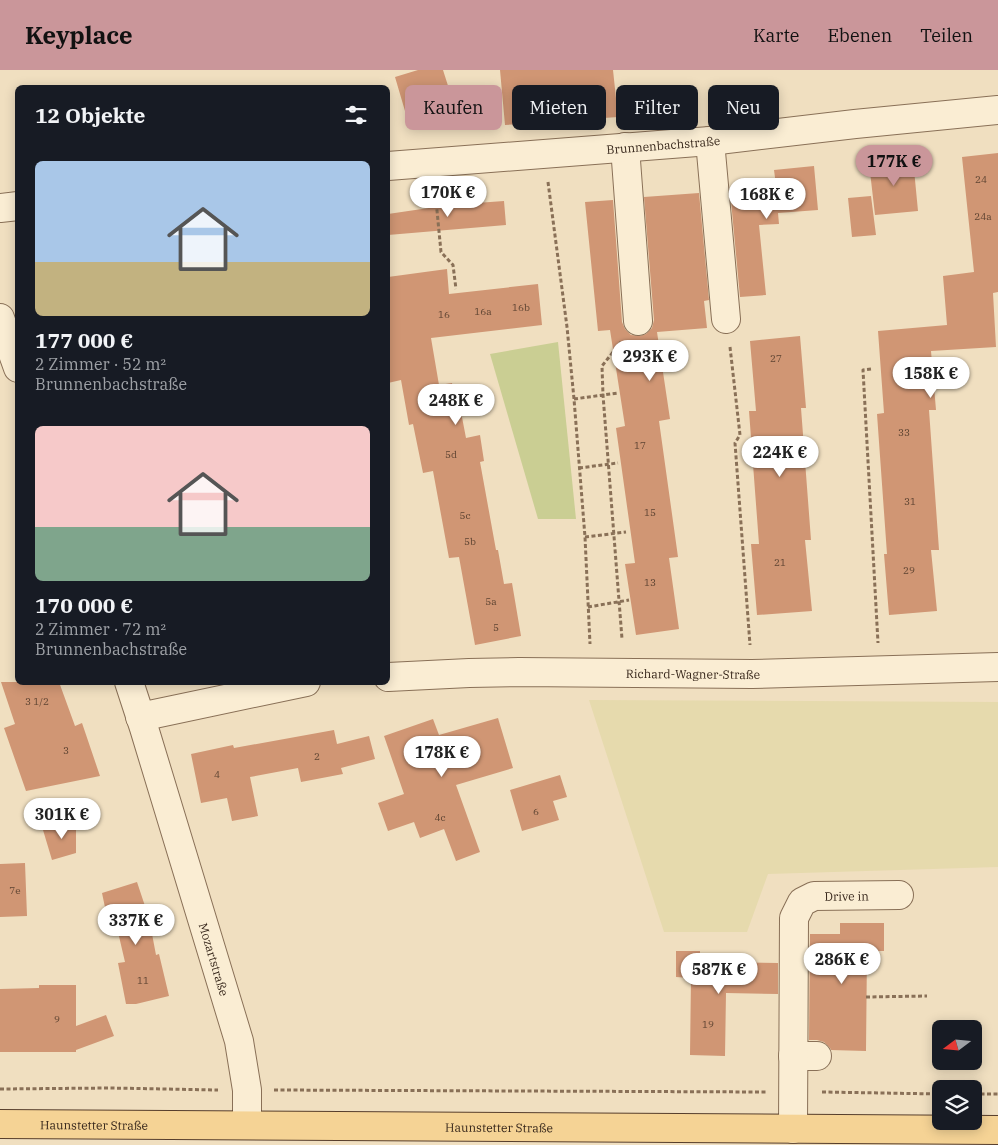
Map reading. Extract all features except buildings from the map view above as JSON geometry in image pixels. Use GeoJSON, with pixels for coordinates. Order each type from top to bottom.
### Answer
{"type":"FeatureCollection","features":[{"type":"Feature","properties":{"kind":"main road","name":"Haunstetter Straße"},"geometry":{"type":"LineString","coordinates":[[0,1124],[998,1130]]}},
{"type":"Feature","properties":{"kind":"street","name":"Brunnenbachstraße"},"geometry":{"type":"LineString","coordinates":[[390,166],[710,140],[998,110]]}},
{"type":"Feature","properties":{"kind":"street"},"geometry":{"type":"LineString","coordinates":[[710,140],[726,319]]}},
{"type":"Feature","properties":{"kind":"street"},"geometry":{"type":"LineString","coordinates":[[625,147],[638,321]]}},
{"type":"Feature","properties":{"kind":"street"},"geometry":{"type":"LineString","coordinates":[[0,208],[15,206]]}},
{"type":"Feature","properties":{"kind":"street"},"geometry":{"type":"LineString","coordinates":[[0,318],[15,360]]}},
{"type":"Feature","properties":{"kind":"street","name":"Richard-Wagner-Straße"},"geometry":{"type":"LineString","coordinates":[[390,677],[469,673],[590,672],[752,674],[998,667]]}},
{"type":"Feature","properties":{"kind":"street","name":"Mozartstraße"},"geometry":{"type":"LineString","coordinates":[[130,685],[240,1041],[247,1090],[247,1125]]}},
{"type":"Feature","properties":{"kind":"street"},"geometry":{"type":"LineString","coordinates":[[140,717],[292,685]]}},
{"type":"Feature","properties":{"kind":"street","name":"Drive in"},"geometry":{"type":"LineString","coordinates":[[793,1129],[794,1092],[805,1056],[794,918],[802,902],[814,896],[899,895]]}},
{"type":"Feature","properties":{"kind":"path"},"geometry":{"type":"LineString","coordinates":[[544,153],[566,318],[574,399],[585,537],[591,653],[590,672]]}},
{"type":"Feature","properties":{"kind":"path"},"geometry":{"type":"LineString","coordinates":[[433,162],[441,252],[453,265],[456,288]]}},
{"type":"Feature","properties":{"kind":"path"},"geometry":{"type":"LineString","coordinates":[[726,319],[740,435],[735,443],[752,674]]}},
{"type":"Feature","properties":{"kind":"path"},"geometry":{"type":"LineString","coordinates":[[622,640],[602,366],[638,321]]}},
{"type":"Feature","properties":{"kind":"path"},"geometry":{"type":"LineString","coordinates":[[871,369],[863,370],[880,670]]}},
{"type":"Feature","properties":{"kind":"path"},"geometry":{"type":"LineString","coordinates":[[574,399],[618,393]]}},
{"type":"Feature","properties":{"kind":"path"},"geometry":{"type":"LineString","coordinates":[[579,468],[618,463]]}},
{"type":"Feature","properties":{"kind":"path"},"geometry":{"type":"LineString","coordinates":[[585,537],[626,532]]}},
{"type":"Feature","properties":{"kind":"path"},"geometry":{"type":"LineString","coordinates":[[588,607],[629,600]]}},
{"type":"Feature","properties":{"kind":"path"},"geometry":{"type":"LineString","coordinates":[[866,997],[927,996]]}},
{"type":"Feature","properties":{"kind":"path"},"geometry":{"type":"LineString","coordinates":[[0,1089],[110,1088],[932,1094]]}},
{"type":"Feature","properties":{"kind":"path"},"geometry":{"type":"LineString","coordinates":[[982,1094],[998,1094]]}},
{"type":"Feature","properties":{"kind":"shaded area"},"geometry":{"type":"Polygon","coordinates":[[[589,700],[998,702],[998,867],[768,874],[747,932],[664,932],[589,700]]]}},
{"type":"Feature","properties":{"kind":"green space"},"geometry":{"type":"Polygon","coordinates":[[[558,342],[576,519],[538,519],[490,354],[558,342]]]}}]}
